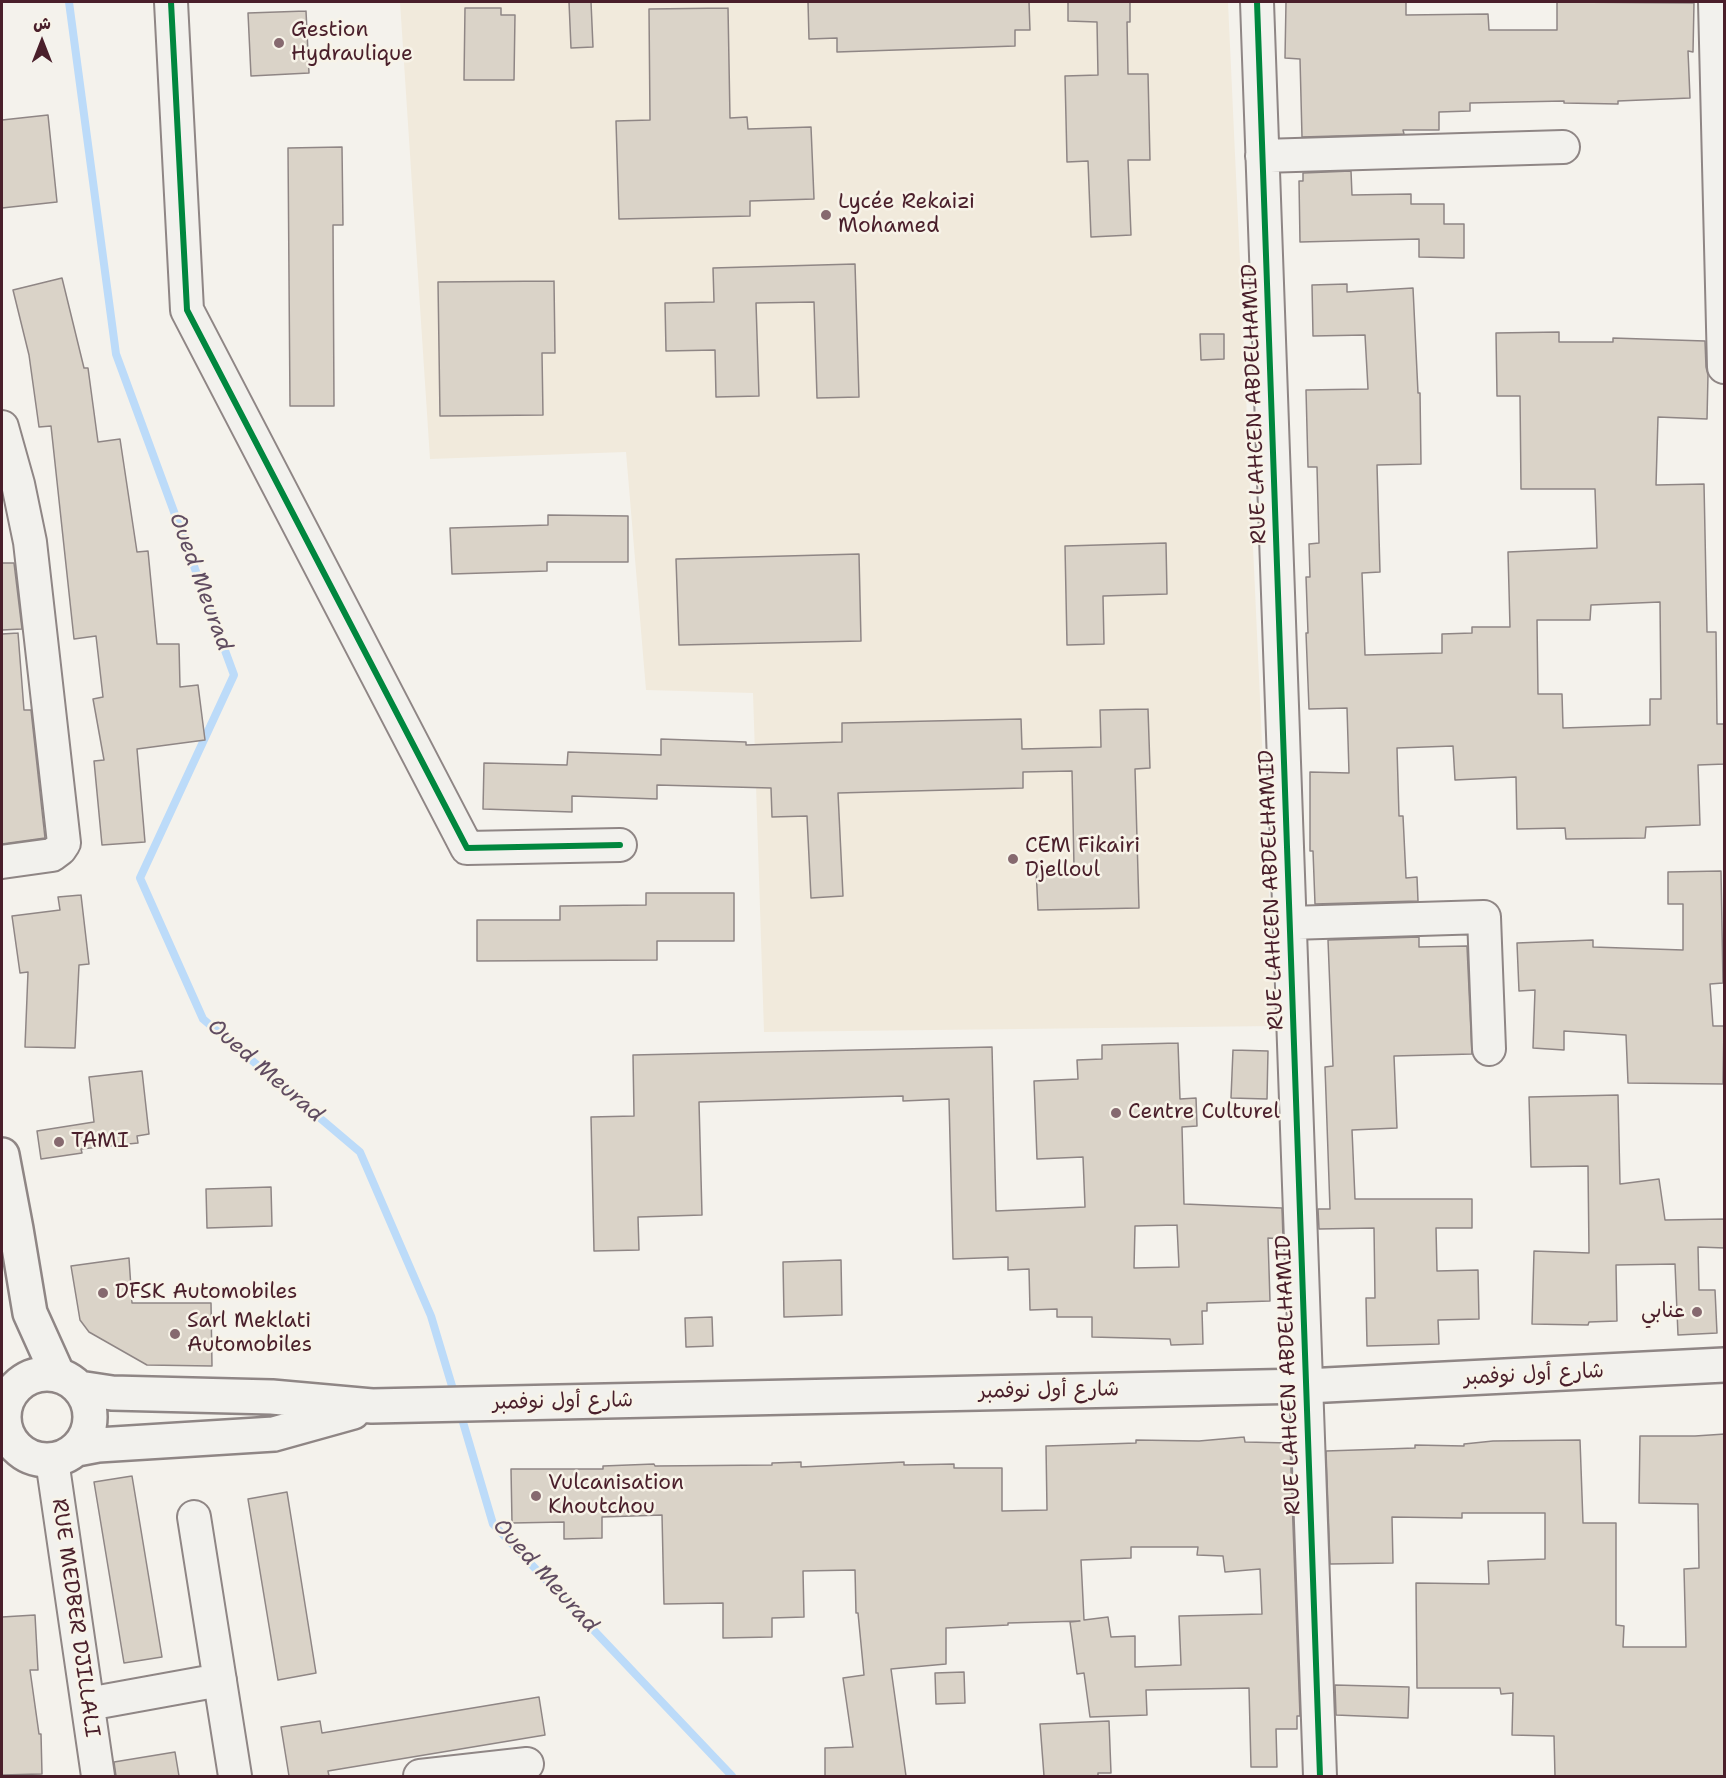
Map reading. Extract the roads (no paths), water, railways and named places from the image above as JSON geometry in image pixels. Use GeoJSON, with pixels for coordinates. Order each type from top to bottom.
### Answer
{"type":"FeatureCollection","features":[{"type":"Feature","properties":{"kind":"main road"},"geometry":{"type":"LineString","coordinates":[[2,1155],[30,1313],[69,1381],[86,1398],[90,1411],[90,1425],[85,1438],[64,1454]]}},
{"type":"Feature","properties":{"kind":"main road","name":"شارع أول نوفمبر"},"geometry":{"type":"LineString","coordinates":[[383,1406],[1306,1386],[1725,1365]]}},
{"type":"Feature","properties":{"kind":"main road"},"geometry":{"type":"LineString","coordinates":[[46,1374],[112,1393],[272,1397],[383,1406],[274,1434],[99,1445],[41,1460],[10,1448],[4,1414],[5,1396],[34,1376],[46,1374]]}},
{"type":"Feature","properties":{"kind":"street"},"geometry":{"type":"LineString","coordinates":[[171,2],[187,310],[467,848],[620,845]]}},
{"type":"Feature","properties":{"kind":"street","name":"RUE LAHCEN ABDELHAMID"},"geometry":{"type":"LineString","coordinates":[[1257,2],[1320,1776]]}},
{"type":"Feature","properties":{"kind":"street"},"geometry":{"type":"LineString","coordinates":[[1715,2],[1725,367]]}},
{"type":"Feature","properties":{"kind":"street"},"geometry":{"type":"LineString","coordinates":[[1263,156],[1563,147]]}},
{"type":"Feature","properties":{"kind":"street"},"geometry":{"type":"LineString","coordinates":[[2,428],[18,483],[30,542],[64,843],[52,855],[2,862]]}},
{"type":"Feature","properties":{"kind":"street"},"geometry":{"type":"LineString","coordinates":[[1290,923],[1484,917],[1489,1049]]}},
{"type":"Feature","properties":{"kind":"street","name":"RUE MEDBER DJILLALI"},"geometry":{"type":"LineString","coordinates":[[64,1454],[87,1704],[98,1776]]}},
{"type":"Feature","properties":{"kind":"street"},"geometry":{"type":"LineString","coordinates":[[194,1517],[235,1776]]}},
{"type":"Feature","properties":{"kind":"street"},"geometry":{"type":"LineString","coordinates":[[87,1704],[220,1680]]}},
{"type":"Feature","properties":{"kind":"street"},"geometry":{"type":"LineString","coordinates":[[420,1776],[527,1764]]}},
{"type":"Feature","properties":{"kind":"waterway","name":"Oued Meurad"},"geometry":{"type":"LineString","coordinates":[[69,2],[116,354],[234,675],[140,878],[203,1019],[360,1152],[431,1316],[455,1396]]}},
{"type":"Feature","properties":{"kind":"waterway","name":"Oued Meurad"},"geometry":{"type":"LineString","coordinates":[[460,1412],[493,1524],[732,1776]]}},
{"type":"Feature","properties":{"kind":"place","name":"Gestion Hydraulique"},"geometry":{"type":"Point","coordinates":[279,43]}},
{"type":"Feature","properties":{"kind":"place","name":"Lycée Rekaizi Mohamed"},"geometry":{"type":"Point","coordinates":[826,215]}},
{"type":"Feature","properties":{"kind":"place","name":"CEM Fikairi Djelloul"},"geometry":{"type":"Point","coordinates":[1013,859]}},
{"type":"Feature","properties":{"kind":"place","name":"Centre Culturel"},"geometry":{"type":"Point","coordinates":[1116,1113]}},
{"type":"Feature","properties":{"kind":"place","name":"TAMI"},"geometry":{"type":"Point","coordinates":[59,1142]}},
{"type":"Feature","properties":{"kind":"place","name":"DFSK Automobiles"},"geometry":{"type":"Point","coordinates":[103,1293]}},
{"type":"Feature","properties":{"kind":"place","name":"عنابي"},"geometry":{"type":"Point","coordinates":[1697,1312]}},
{"type":"Feature","properties":{"kind":"place","name":"Sarl Meklati Automobiles"},"geometry":{"type":"Point","coordinates":[175,1334]}},
{"type":"Feature","properties":{"kind":"place","name":"Vulcanisation Khoutchou"},"geometry":{"type":"Point","coordinates":[536,1496]}}]}
